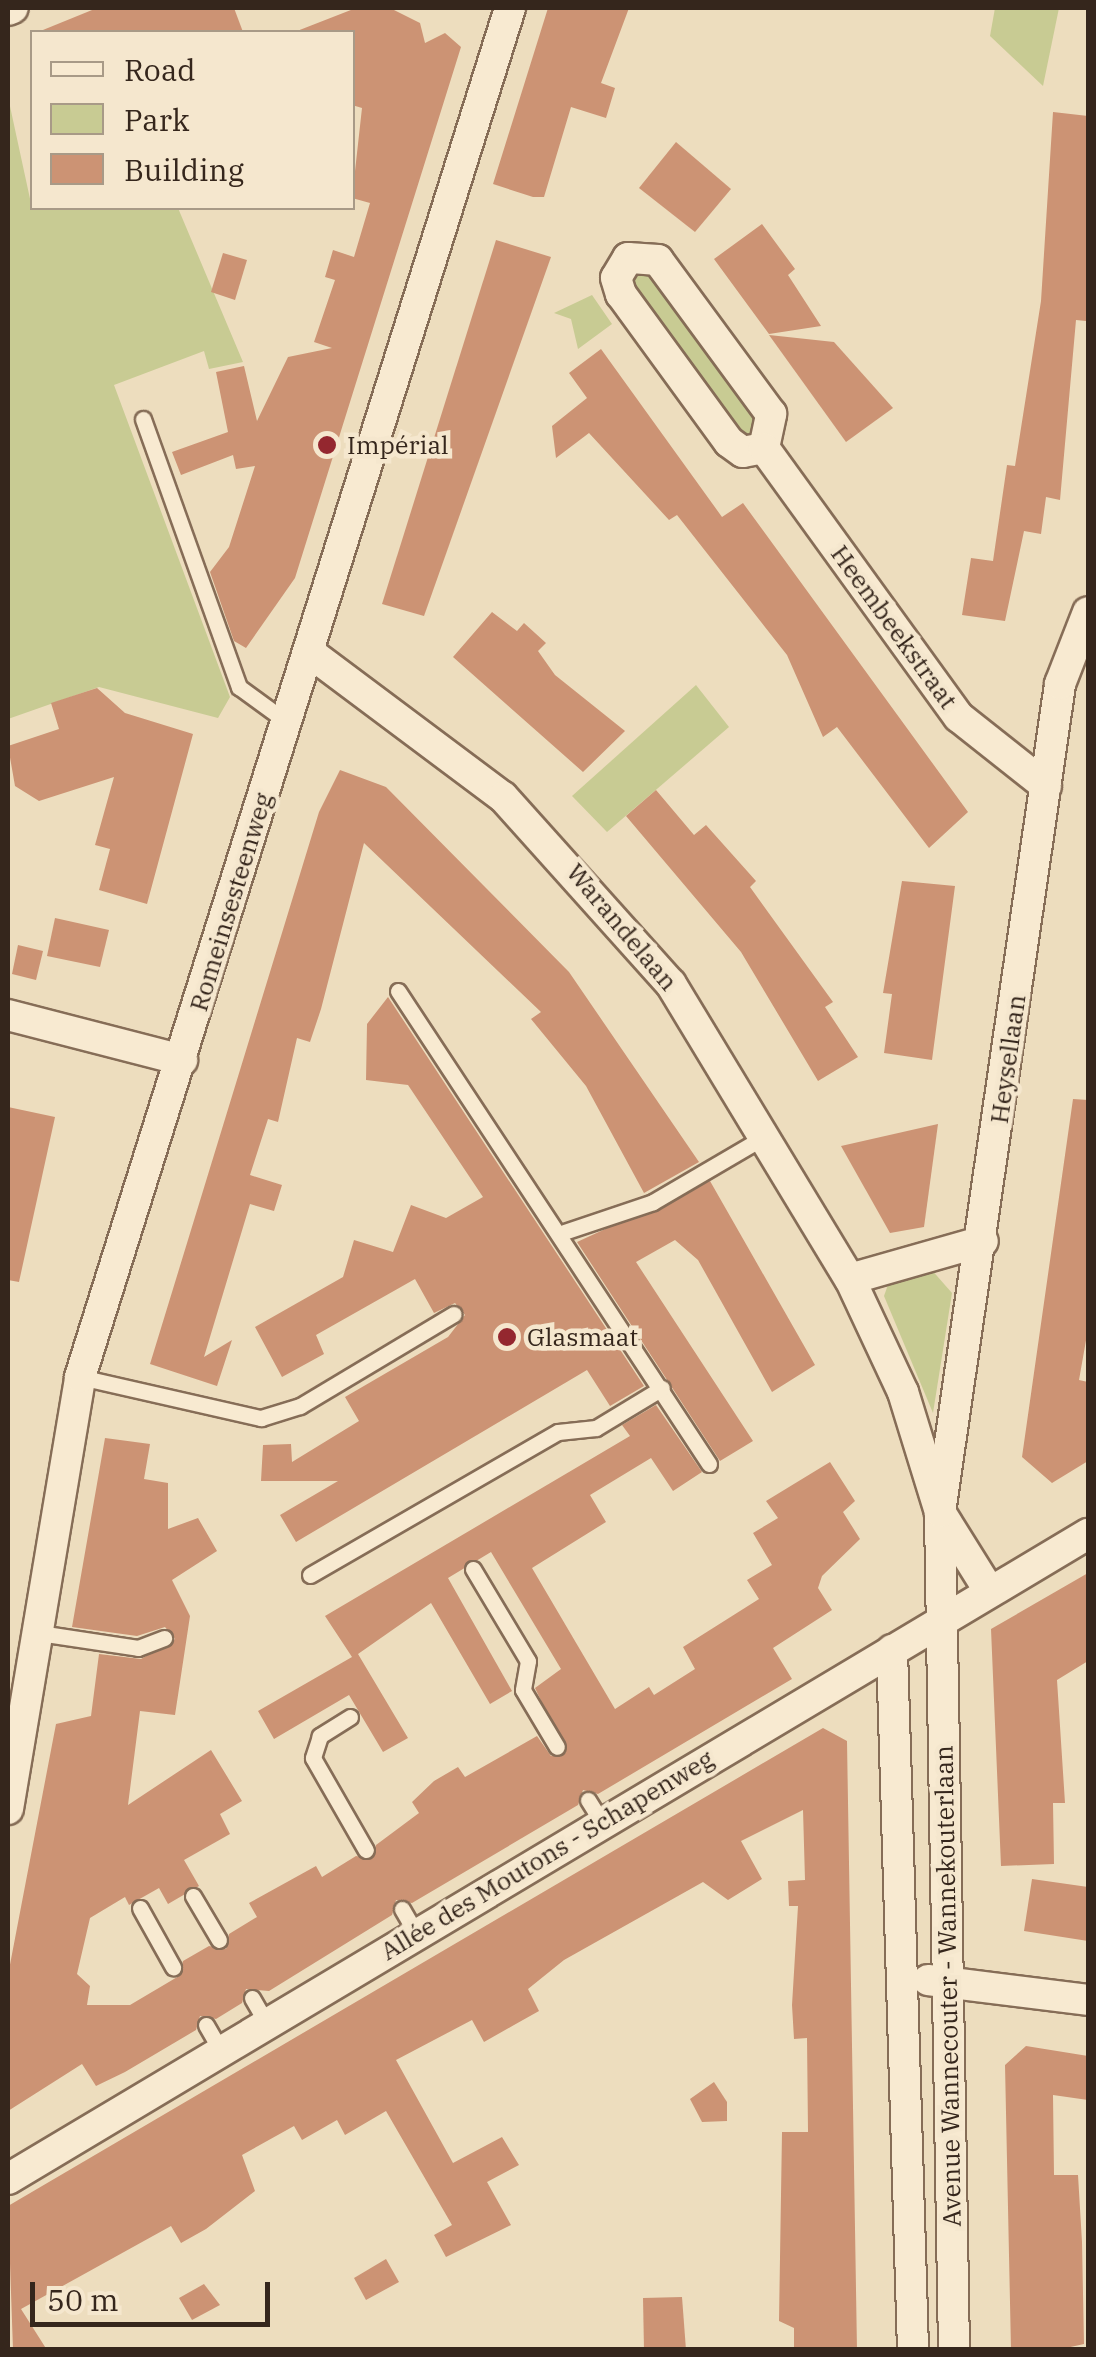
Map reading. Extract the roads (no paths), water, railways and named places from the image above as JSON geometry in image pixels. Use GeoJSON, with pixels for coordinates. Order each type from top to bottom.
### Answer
{"type":"FeatureCollection","features":[{"type":"Feature","properties":{"kind":"street","name":"Romeinsesteenweg"},"geometry":{"type":"LineString","coordinates":[[8,1809],[80,1376],[510,8]]}},
{"type":"Feature","properties":{"kind":"street"},"geometry":{"type":"LineString","coordinates":[[628,258],[658,260],[771,414],[764,448],[743,452],[729,442],[620,294],[616,278],[628,258]]}},
{"type":"Feature","properties":{"kind":"street","name":"Heembeekstraat"},"geometry":{"type":"LineString","coordinates":[[764,448],[959,717],[1046,786]]}},
{"type":"Feature","properties":{"kind":"street","name":"Heysellaan"},"geometry":{"type":"LineString","coordinates":[[940,1512],[983,1241],[1064,662],[1088,612]]}},
{"type":"Feature","properties":{"kind":"street","name":"Warandelaan"},"geometry":{"type":"LineString","coordinates":[[309,652],[454,755],[548,840],[644,946],[767,1134],[850,1279],[903,1392],[940,1512],[990,1592]]}},
{"type":"Feature","properties":{"kind":"street"},"geometry":{"type":"LineString","coordinates":[[8,1015],[182,1060]]}},
{"type":"Feature","properties":{"kind":"street"},"geometry":{"type":"LineString","coordinates":[[850,1279],[983,1241]]}},
{"type":"Feature","properties":{"kind":"street","name":"Warandelaan"},"geometry":{"type":"LineString","coordinates":[[940,1512],[940,1622]]}},
{"type":"Feature","properties":{"kind":"street","name":"Allée des Moutons - Schapenweg"},"geometry":{"type":"LineString","coordinates":[[8,2179],[213,2037],[595,1811],[892,1650],[1088,1534]]}},
{"type":"Feature","properties":{"kind":"street","name":"Avenue Wannecouter - Wannekouterlaan"},"geometry":{"type":"LineString","coordinates":[[940,1622],[954,2350]]}},
{"type":"Feature","properties":{"kind":"street","name":"Avenue Wannecouter - Wannekouterlaan"},"geometry":{"type":"LineString","coordinates":[[892,1650],[906,1980],[913,2350]]}},
{"type":"Feature","properties":{"kind":"street"},"geometry":{"type":"LineString","coordinates":[[906,1980],[948,1980],[1088,2000]]}},
{"type":"Feature","properties":{"kind":"lane"},"geometry":{"type":"LineString","coordinates":[[143,420],[233,676],[252,702],[287,722]]}},
{"type":"Feature","properties":{"kind":"lane"},"geometry":{"type":"LineString","coordinates":[[398,991],[564,1232],[710,1464]]}},
{"type":"Feature","properties":{"kind":"lane"},"geometry":{"type":"LineString","coordinates":[[564,1232],[653,1202],[767,1134]]}},
{"type":"Feature","properties":{"kind":"lane"},"geometry":{"type":"LineString","coordinates":[[80,1376],[261,1418],[300,1406],[454,1314]]}},
{"type":"Feature","properties":{"kind":"lane"},"geometry":{"type":"LineString","coordinates":[[310,1575],[558,1432],[596,1428],[662,1388]]}},
{"type":"Feature","properties":{"kind":"lane"},"geometry":{"type":"LineString","coordinates":[[473,1570],[528,1661],[523,1690],[557,1748]]}},
{"type":"Feature","properties":{"kind":"lane"},"geometry":{"type":"LineString","coordinates":[[40,1633],[138,1648],[164,1638]]}},
{"type":"Feature","properties":{"kind":"lane"},"geometry":{"type":"LineString","coordinates":[[350,1717],[320,1736],[313,1758],[366,1850]]}},
{"type":"Feature","properties":{"kind":"lane"},"geometry":{"type":"LineString","coordinates":[[193,1896],[219,1940]]}},
{"type":"Feature","properties":{"kind":"lane"},"geometry":{"type":"LineString","coordinates":[[140,1908],[173,1966]]}},
{"type":"Feature","properties":{"kind":"place","name":"Impérial"},"geometry":{"type":"Point","coordinates":[327,445]}},
{"type":"Feature","properties":{"kind":"place","name":"Glasmaat"},"geometry":{"type":"Point","coordinates":[507,1337]}}]}
